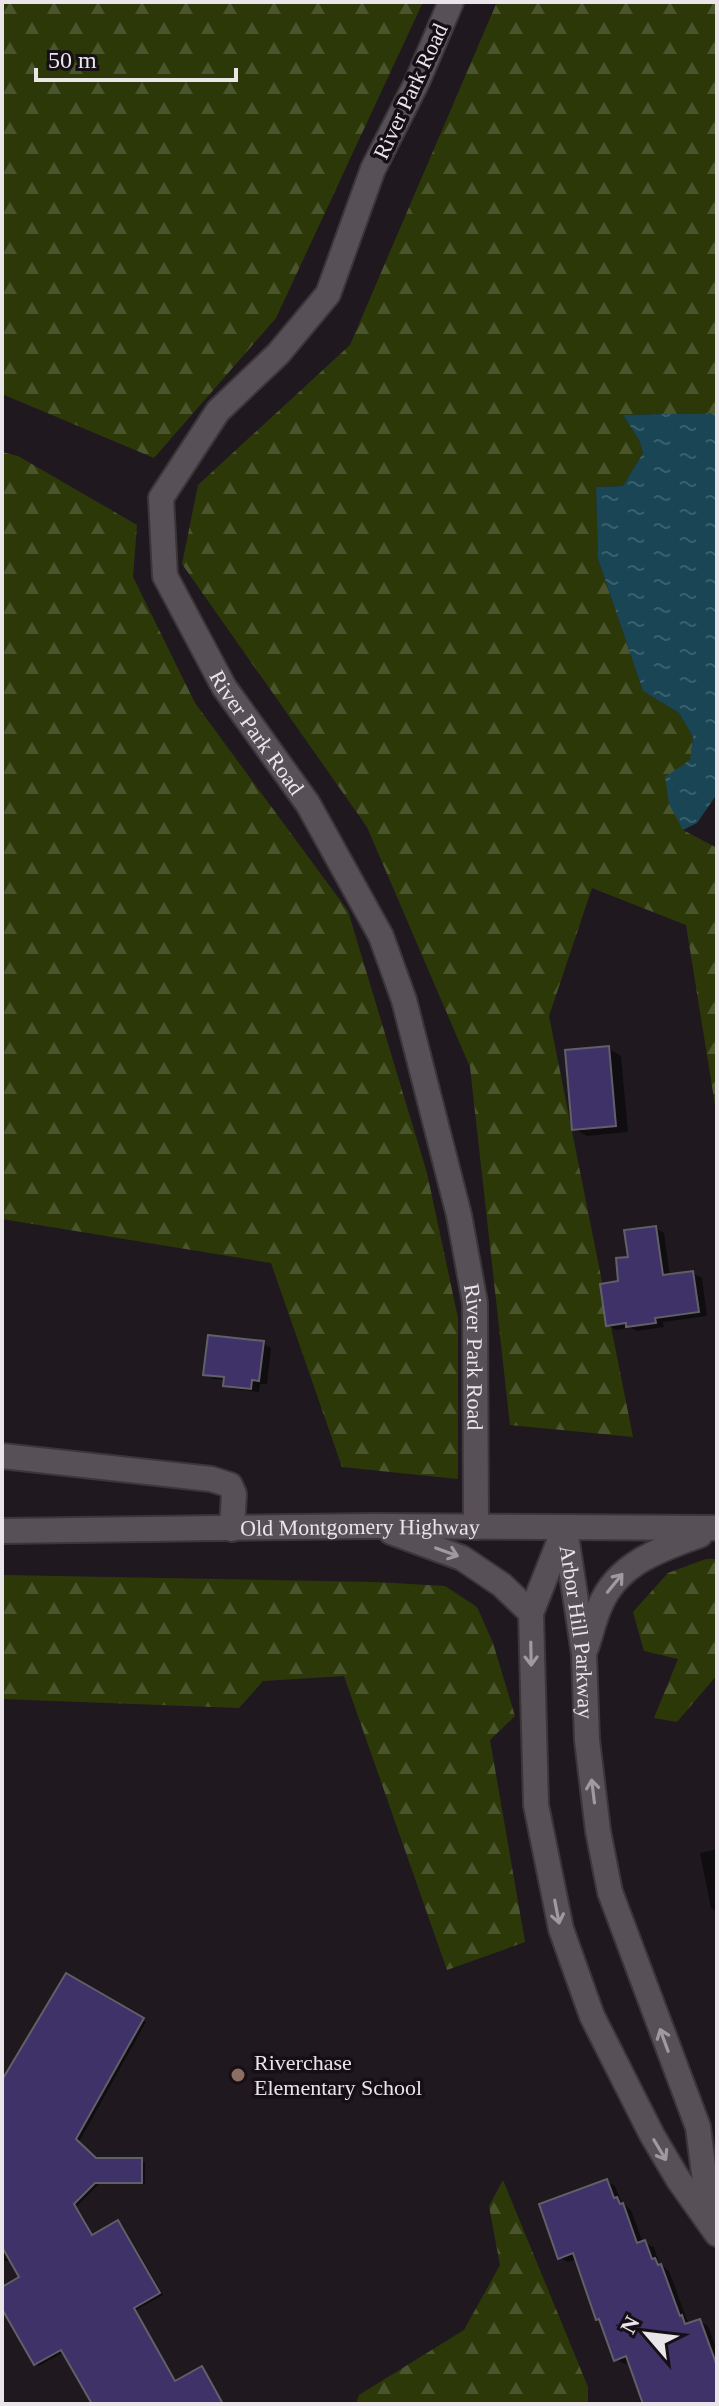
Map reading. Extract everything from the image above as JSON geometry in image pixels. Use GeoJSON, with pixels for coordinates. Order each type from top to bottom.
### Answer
{"type":"FeatureCollection","features":[{"type":"Feature","properties":{"kind":"street","name":"River Park Road"},"geometry":{"type":"LineString","coordinates":[[451,2],[417,82],[373,169],[328,294],[278,354],[218,411],[161,498],[165,576],[224,687],[308,804],[381,936],[404,1000],[459,1215],[475,1303],[476,1527]]}},
{"type":"Feature","properties":{"kind":"street"},"geometry":{"type":"LineString","coordinates":[[2,1456],[211,1479],[230,1485],[234,1494],[232,1529]]}},
{"type":"Feature","properties":{"kind":"street","name":"Old Montgomery Highway"},"geometry":{"type":"LineString","coordinates":[[2,1531],[373,1526],[717,1528]]}},
{"type":"Feature","properties":{"kind":"street"},"geometry":{"type":"LineString","coordinates":[[373,1526],[462,1558],[502,1585],[531,1613]]}},
{"type":"Feature","properties":{"kind":"street","name":"Arbor Hill Parkway"},"geometry":{"type":"LineString","coordinates":[[565,1527],[531,1613],[536,1805],[561,1929],[592,2016],[627,2087],[671,2168],[714,2229]]}},
{"type":"Feature","properties":{"kind":"street","name":"Arbor Hill Parkway"},"geometry":{"type":"LineString","coordinates":[[565,1527],[584,1654],[587,1740],[598,1831],[610,1892],[698,2127],[714,2229]]}},
{"type":"Feature","properties":{"kind":"street"},"geometry":{"type":"LineString","coordinates":[[584,1654],[600,1604],[614,1582],[634,1563],[717,1528]]}},
{"type":"Feature","properties":{"kind":"green space"},"geometry":{"type":"Polygon","coordinates":[[[2,2],[423,2],[276,318],[154,458],[2,394],[2,2]]]}},
{"type":"Feature","properties":{"kind":"green space"},"geometry":{"type":"Polygon","coordinates":[[[497,2],[717,2],[717,413],[623,415],[639,440],[643,453],[623,486],[596,487],[598,559],[643,691],[679,713],[693,737],[683,830],[717,848],[717,1117],[686,925],[592,888],[549,1016],[633,1437],[510,1425],[470,1067],[367,827],[182,564],[198,485],[350,345],[497,2]]]}},
{"type":"Feature","properties":{"kind":"green space"},"geometry":{"type":"Polygon","coordinates":[[[2,452],[18,456],[137,525],[133,577],[195,703],[348,911],[427,1173],[458,1318],[458,1479],[342,1467],[271,1263],[2,1219],[2,452]]]}},
{"type":"Feature","properties":{"kind":"green space"},"geometry":{"type":"Polygon","coordinates":[[[706,1559],[717,1559],[717,1675],[677,1722],[654,1718],[678,1659],[644,1651],[633,1612],[668,1573],[706,1559]]]}},
{"type":"Feature","properties":{"kind":"green space"},"geometry":{"type":"Polygon","coordinates":[[[2,1575],[445,1586],[477,1607],[493,1643],[515,1716],[490,1740],[525,1942],[447,1970],[344,1676],[263,1681],[239,1708],[2,1699],[2,1575]]]}},
{"type":"Feature","properties":{"kind":"green space"},"geometry":{"type":"Polygon","coordinates":[[[503,2180],[588,2387],[588,2404],[356,2404],[359,2395],[464,2330],[500,2265],[489,2206],[503,2180]]]}},
{"type":"Feature","properties":{"kind":"water"},"geometry":{"type":"Polygon","coordinates":[[[717,413],[717,794],[697,823],[683,830],[669,804],[665,777],[690,760],[693,737],[679,713],[643,691],[598,559],[596,487],[623,486],[643,453],[639,440],[623,415],[717,413]]]}},
{"type":"Feature","properties":{"kind":"building"},"geometry":{"type":"Polygon","coordinates":[[[609,1046],[616,1126],[572,1130],[565,1050],[609,1046]]]}},
{"type":"Feature","properties":{"kind":"building"},"geometry":{"type":"Polygon","coordinates":[[[656,1226],[663,1275],[693,1271],[699,1312],[655,1318],[656,1323],[606,1326],[600,1284],[618,1281],[616,1258],[628,1257],[624,1230],[656,1226]]]}},
{"type":"Feature","properties":{"kind":"building"},"geometry":{"type":"Polygon","coordinates":[[[208,1335],[264,1341],[259,1381],[252,1380],[251,1389],[223,1386],[224,1377],[203,1375],[208,1335]]]}},
{"type":"Feature","properties":{"kind":"building"},"geometry":{"type":"Polygon","coordinates":[[[66,1973],[144,2018],[76,2139],[96,2158],[142,2158],[142,2183],[95,2183],[74,2204],[92,2235],[118,2220],[160,2293],[134,2308],[175,2381],[202,2366],[223,2404],[92,2404],[61,2350],[34,2365],[2,2309],[2,2287],[19,2277],[2,2247],[2,2080],[66,1973]]]}},
{"type":"Feature","properties":{"kind":"building"},"geometry":{"type":"Polygon","coordinates":[[[607,2179],[614,2198],[623,2203],[637,2243],[645,2240],[652,2259],[661,2264],[685,2324],[700,2319],[717,2366],[717,2404],[643,2404],[626,2356],[614,2361],[573,2253],[558,2259],[539,2204],[607,2179]]]}},
{"type":"Feature","properties":{"kind":"place","name":"Riverchase Elementary School"},"geometry":{"type":"Point","coordinates":[238,2075]}}]}
